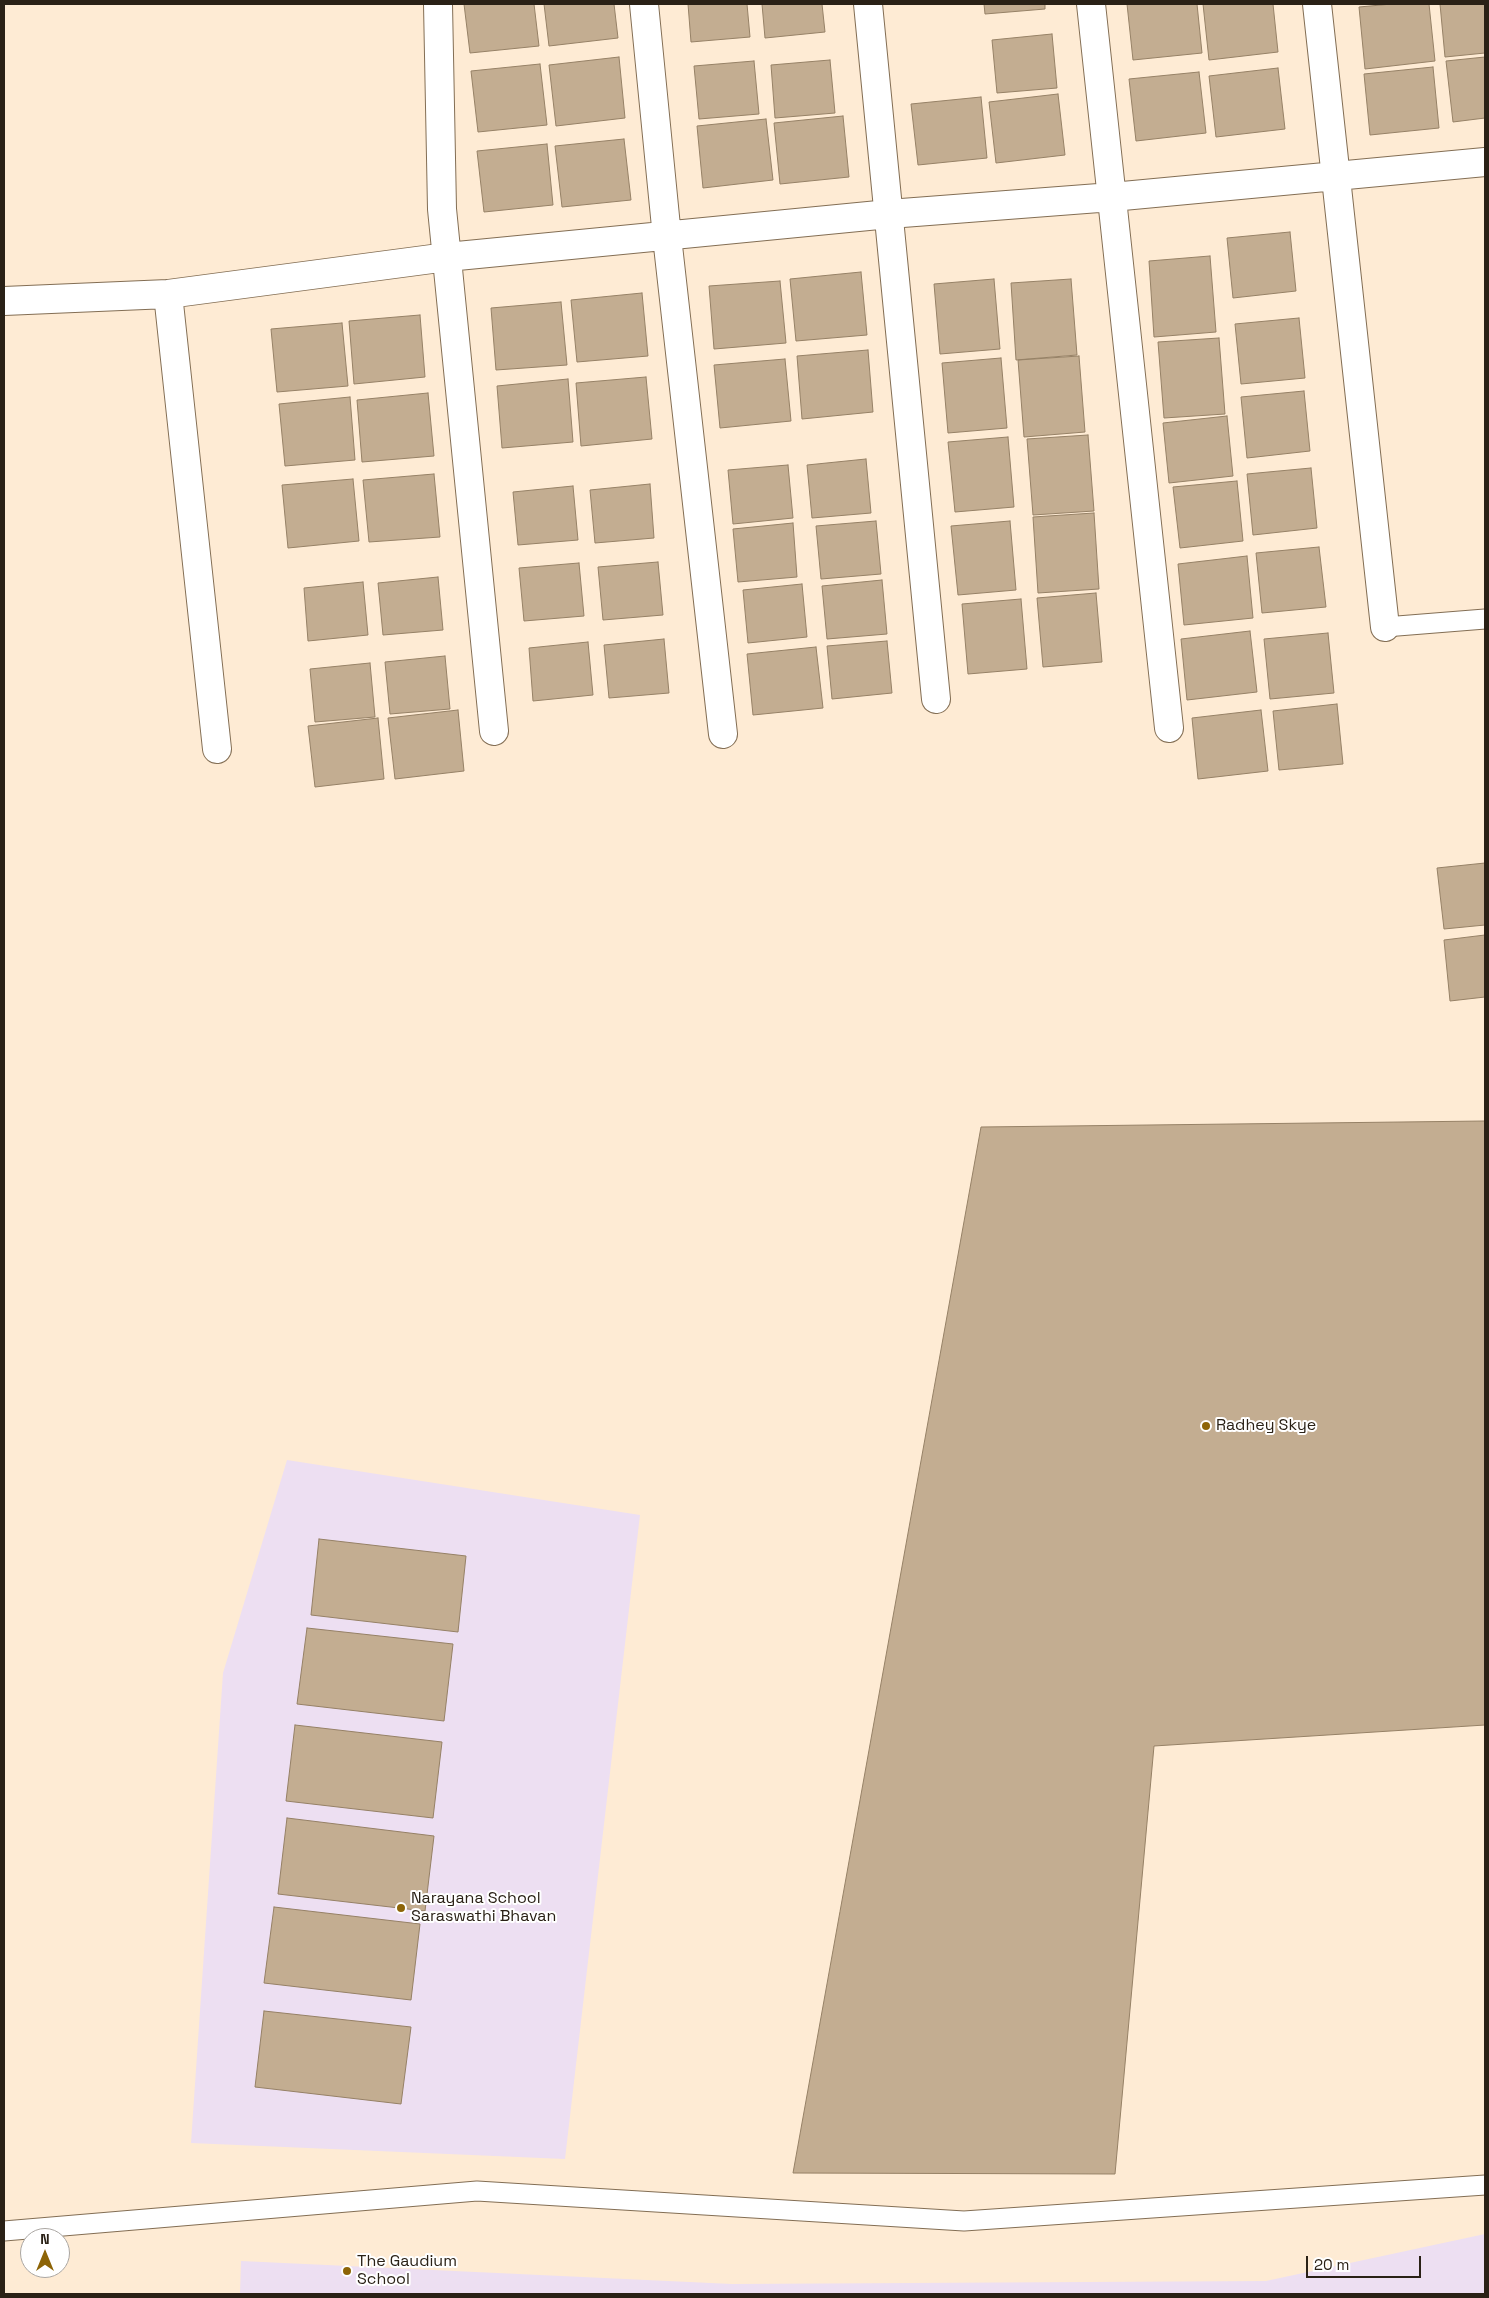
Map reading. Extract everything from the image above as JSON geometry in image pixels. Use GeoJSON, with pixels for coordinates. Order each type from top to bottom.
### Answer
{"type":"FeatureCollection","features":[{"type":"Feature","properties":{"kind":"street"},"geometry":{"type":"LineString","coordinates":[[438,4],[442,209],[494,731]]}},
{"type":"Feature","properties":{"kind":"street"},"geometry":{"type":"LineString","coordinates":[[644,4],[667,237],[724,734]]}},
{"type":"Feature","properties":{"kind":"street"},"geometry":{"type":"LineString","coordinates":[[868,4],[936,698]]}},
{"type":"Feature","properties":{"kind":"street"},"geometry":{"type":"LineString","coordinates":[[1091,4],[1169,728]]}},
{"type":"Feature","properties":{"kind":"street"},"geometry":{"type":"LineString","coordinates":[[1317,4],[1385,627]]}},
{"type":"Feature","properties":{"kind":"street"},"geometry":{"type":"LineString","coordinates":[[4,301],[168,294],[447,257],[889,214],[1112,197],[1485,162]]}},
{"type":"Feature","properties":{"kind":"street"},"geometry":{"type":"LineString","coordinates":[[168,294],[217,749]]}},
{"type":"Feature","properties":{"kind":"lane"},"geometry":{"type":"LineString","coordinates":[[1385,627],[1485,619]]}},
{"type":"Feature","properties":{"kind":"lane"},"geometry":{"type":"LineString","coordinates":[[4,2231],[477,2191],[964,2221],[1485,2185]]}},
{"type":"Feature","properties":{"kind":"shaded area","name":"Narayana School Saraswathi Bhavan"},"geometry":{"type":"Polygon","coordinates":[[[287,1460],[640,1515],[565,2159],[191,2143],[223,1673],[287,1460]]]}},
{"type":"Feature","properties":{"kind":"shaded area","name":"The Gaudium School"},"geometry":{"type":"Polygon","coordinates":[[[1485,2234],[1485,2294],[240,2294],[241,2261],[732,2284],[1266,2281],[1485,2234]]]}},
{"type":"Feature","properties":{"kind":"building"},"geometry":{"type":"Polygon","coordinates":[[[464,4],[534,4],[539,46],[470,53],[464,4]]]}},
{"type":"Feature","properties":{"kind":"building"},"geometry":{"type":"Polygon","coordinates":[[[544,4],[614,4],[618,38],[549,46],[544,4]]]}},
{"type":"Feature","properties":{"kind":"building"},"geometry":{"type":"Polygon","coordinates":[[[688,4],[747,4],[750,37],[691,42],[688,4]]]}},
{"type":"Feature","properties":{"kind":"building"},"geometry":{"type":"Polygon","coordinates":[[[762,4],[822,4],[825,32],[765,38],[762,4]]]}},
{"type":"Feature","properties":{"kind":"building"},"geometry":{"type":"Polygon","coordinates":[[[984,4],[1045,4],[1045,9],[985,14],[984,4]]]}},
{"type":"Feature","properties":{"kind":"building"},"geometry":{"type":"Polygon","coordinates":[[[1127,4],[1197,4],[1202,53],[1133,60],[1127,4]]]}},
{"type":"Feature","properties":{"kind":"building"},"geometry":{"type":"Polygon","coordinates":[[[1203,4],[1273,4],[1278,52],[1209,60],[1203,4]]]}},
{"type":"Feature","properties":{"kind":"building"},"geometry":{"type":"Polygon","coordinates":[[[1392,4],[1429,4],[1435,61],[1365,69],[1359,7],[1392,4]]]}},
{"type":"Feature","properties":{"kind":"building"},"geometry":{"type":"Polygon","coordinates":[[[1440,4],[1485,4],[1485,53],[1445,57],[1440,4]]]}},
{"type":"Feature","properties":{"kind":"building"},"geometry":{"type":"Polygon","coordinates":[[[1052,34],[1057,88],[997,93],[992,40],[1052,34]]]}},
{"type":"Feature","properties":{"kind":"building"},"geometry":{"type":"Polygon","coordinates":[[[619,57],[625,118],[556,126],[549,65],[619,57]]]}},
{"type":"Feature","properties":{"kind":"building"},"geometry":{"type":"Polygon","coordinates":[[[1485,57],[1485,118],[1453,122],[1446,61],[1485,57]]]}},
{"type":"Feature","properties":{"kind":"building"},"geometry":{"type":"Polygon","coordinates":[[[830,60],[835,113],[775,118],[771,65],[830,60]]]}},
{"type":"Feature","properties":{"kind":"building"},"geometry":{"type":"Polygon","coordinates":[[[754,61],[759,114],[699,119],[694,66],[754,61]]]}},
{"type":"Feature","properties":{"kind":"building"},"geometry":{"type":"Polygon","coordinates":[[[540,64],[547,125],[478,132],[471,71],[540,64]]]}},
{"type":"Feature","properties":{"kind":"building"},"geometry":{"type":"Polygon","coordinates":[[[1433,67],[1439,128],[1370,135],[1364,74],[1433,67]]]}},
{"type":"Feature","properties":{"kind":"building"},"geometry":{"type":"Polygon","coordinates":[[[1278,68],[1285,129],[1216,137],[1209,76],[1278,68]]]}},
{"type":"Feature","properties":{"kind":"building"},"geometry":{"type":"Polygon","coordinates":[[[1199,72],[1206,133],[1136,141],[1129,79],[1199,72]]]}},
{"type":"Feature","properties":{"kind":"building"},"geometry":{"type":"Polygon","coordinates":[[[1058,94],[1065,155],[996,163],[989,102],[1058,94]]]}},
{"type":"Feature","properties":{"kind":"building"},"geometry":{"type":"Polygon","coordinates":[[[981,97],[987,158],[918,165],[911,104],[981,97]]]}},
{"type":"Feature","properties":{"kind":"building"},"geometry":{"type":"Polygon","coordinates":[[[843,116],[849,177],[780,184],[774,123],[843,116]]]}},
{"type":"Feature","properties":{"kind":"building"},"geometry":{"type":"Polygon","coordinates":[[[766,119],[773,180],[703,188],[697,126],[766,119]]]}},
{"type":"Feature","properties":{"kind":"building"},"geometry":{"type":"Polygon","coordinates":[[[624,139],[631,200],[562,207],[555,146],[624,139]]]}},
{"type":"Feature","properties":{"kind":"building"},"geometry":{"type":"Polygon","coordinates":[[[547,144],[553,205],[484,212],[477,151],[547,144]]]}},
{"type":"Feature","properties":{"kind":"building"},"geometry":{"type":"Polygon","coordinates":[[[1290,232],[1296,291],[1233,298],[1227,238],[1290,232]]]}},
{"type":"Feature","properties":{"kind":"building"},"geometry":{"type":"Polygon","coordinates":[[[1210,256],[1216,332],[1154,337],[1149,261],[1210,256]]]}},
{"type":"Feature","properties":{"kind":"building"},"geometry":{"type":"Polygon","coordinates":[[[861,272],[867,335],[796,341],[790,279],[861,272]]]}},
{"type":"Feature","properties":{"kind":"building"},"geometry":{"type":"Polygon","coordinates":[[[994,279],[1000,349],[940,354],[934,284],[994,279]]]}},
{"type":"Feature","properties":{"kind":"building"},"geometry":{"type":"Polygon","coordinates":[[[1071,279],[1077,355],[1016,360],[1011,283],[1071,279]]]}},
{"type":"Feature","properties":{"kind":"building"},"geometry":{"type":"Polygon","coordinates":[[[780,281],[786,343],[714,349],[709,286],[780,281]]]}},
{"type":"Feature","properties":{"kind":"building"},"geometry":{"type":"Polygon","coordinates":[[[642,293],[648,356],[577,362],[571,300],[642,293]]]}},
{"type":"Feature","properties":{"kind":"building"},"geometry":{"type":"Polygon","coordinates":[[[561,302],[567,365],[496,370],[491,308],[561,302]]]}},
{"type":"Feature","properties":{"kind":"building"},"geometry":{"type":"Polygon","coordinates":[[[420,315],[425,377],[354,384],[349,321],[420,315]]]}},
{"type":"Feature","properties":{"kind":"building"},"geometry":{"type":"Polygon","coordinates":[[[1299,318],[1305,378],[1241,384],[1235,324],[1299,318]]]}},
{"type":"Feature","properties":{"kind":"building"},"geometry":{"type":"Polygon","coordinates":[[[342,323],[348,386],[277,392],[271,329],[342,323]]]}},
{"type":"Feature","properties":{"kind":"building"},"geometry":{"type":"Polygon","coordinates":[[[1219,338],[1225,414],[1164,418],[1158,342],[1219,338]]]}},
{"type":"Feature","properties":{"kind":"building"},"geometry":{"type":"Polygon","coordinates":[[[868,350],[873,412],[802,419],[797,356],[868,350]]]}},
{"type":"Feature","properties":{"kind":"building"},"geometry":{"type":"Polygon","coordinates":[[[1079,356],[1085,432],[1024,437],[1018,360],[1079,356]]]}},
{"type":"Feature","properties":{"kind":"building"},"geometry":{"type":"Polygon","coordinates":[[[1001,358],[1007,428],[948,433],[942,363],[1001,358]]]}},
{"type":"Feature","properties":{"kind":"building"},"geometry":{"type":"Polygon","coordinates":[[[785,359],[791,421],[720,428],[714,365],[785,359]]]}},
{"type":"Feature","properties":{"kind":"building"},"geometry":{"type":"Polygon","coordinates":[[[646,377],[652,439],[581,446],[576,383],[646,377]]]}},
{"type":"Feature","properties":{"kind":"building"},"geometry":{"type":"Polygon","coordinates":[[[568,379],[573,442],[502,448],[497,386],[568,379]]]}},
{"type":"Feature","properties":{"kind":"building"},"geometry":{"type":"Polygon","coordinates":[[[1304,391],[1310,451],[1247,458],[1241,397],[1304,391]]]}},
{"type":"Feature","properties":{"kind":"building"},"geometry":{"type":"Polygon","coordinates":[[[428,393],[434,456],[362,462],[357,400],[428,393]]]}},
{"type":"Feature","properties":{"kind":"building"},"geometry":{"type":"Polygon","coordinates":[[[350,397],[355,460],[285,466],[279,404],[350,397]]]}},
{"type":"Feature","properties":{"kind":"building"},"geometry":{"type":"Polygon","coordinates":[[[1227,416],[1233,476],[1169,483],[1163,423],[1227,416]]]}},
{"type":"Feature","properties":{"kind":"building"},"geometry":{"type":"Polygon","coordinates":[[[1088,435],[1094,511],[1033,515],[1027,439],[1088,435]]]}},
{"type":"Feature","properties":{"kind":"building"},"geometry":{"type":"Polygon","coordinates":[[[1008,437],[1014,507],[955,512],[948,442],[1008,437]]]}},
{"type":"Feature","properties":{"kind":"building"},"geometry":{"type":"Polygon","coordinates":[[[866,459],[871,513],[812,518],[807,465],[866,459]]]}},
{"type":"Feature","properties":{"kind":"building"},"geometry":{"type":"Polygon","coordinates":[[[788,465],[793,518],[733,524],[728,470],[788,465]]]}},
{"type":"Feature","properties":{"kind":"building"},"geometry":{"type":"Polygon","coordinates":[[[1311,468],[1317,528],[1253,535],[1247,474],[1311,468]]]}},
{"type":"Feature","properties":{"kind":"building"},"geometry":{"type":"Polygon","coordinates":[[[434,474],[440,537],[369,542],[363,480],[434,474]]]}},
{"type":"Feature","properties":{"kind":"building"},"geometry":{"type":"Polygon","coordinates":[[[353,479],[359,541],[288,548],[282,485],[353,479]]]}},
{"type":"Feature","properties":{"kind":"building"},"geometry":{"type":"Polygon","coordinates":[[[1237,481],[1243,541],[1180,548],[1173,487],[1237,481]]]}},
{"type":"Feature","properties":{"kind":"building"},"geometry":{"type":"Polygon","coordinates":[[[650,484],[654,538],[595,543],[590,490],[650,484]]]}},
{"type":"Feature","properties":{"kind":"building"},"geometry":{"type":"Polygon","coordinates":[[[573,486],[578,540],[518,545],[513,492],[573,486]]]}},
{"type":"Feature","properties":{"kind":"building"},"geometry":{"type":"Polygon","coordinates":[[[1094,513],[1099,589],[1038,593],[1033,517],[1094,513]]]}},
{"type":"Feature","properties":{"kind":"building"},"geometry":{"type":"Polygon","coordinates":[[[876,521],[881,574],[821,579],[816,526],[876,521]]]}},
{"type":"Feature","properties":{"kind":"building"},"geometry":{"type":"Polygon","coordinates":[[[1010,521],[1016,590],[958,595],[951,526],[1010,521]]]}},
{"type":"Feature","properties":{"kind":"building"},"geometry":{"type":"Polygon","coordinates":[[[793,523],[797,577],[738,582],[733,529],[793,523]]]}},
{"type":"Feature","properties":{"kind":"building"},"geometry":{"type":"Polygon","coordinates":[[[1319,547],[1326,607],[1262,613],[1256,553],[1319,547]]]}},
{"type":"Feature","properties":{"kind":"building"},"geometry":{"type":"Polygon","coordinates":[[[1247,556],[1253,618],[1184,625],[1178,564],[1247,556]]]}},
{"type":"Feature","properties":{"kind":"building"},"geometry":{"type":"Polygon","coordinates":[[[658,562],[663,615],[603,620],[598,567],[658,562]]]}},
{"type":"Feature","properties":{"kind":"building"},"geometry":{"type":"Polygon","coordinates":[[[579,563],[584,616],[524,621],[519,568],[579,563]]]}},
{"type":"Feature","properties":{"kind":"building"},"geometry":{"type":"Polygon","coordinates":[[[438,577],[443,630],[383,635],[378,583],[438,577]]]}},
{"type":"Feature","properties":{"kind":"building"},"geometry":{"type":"Polygon","coordinates":[[[882,580],[887,634],[827,639],[822,586],[882,580]]]}},
{"type":"Feature","properties":{"kind":"building"},"geometry":{"type":"Polygon","coordinates":[[[363,582],[368,635],[308,641],[304,588],[363,582]]]}},
{"type":"Feature","properties":{"kind":"building"},"geometry":{"type":"Polygon","coordinates":[[[802,584],[807,637],[748,643],[743,590],[802,584]]]}},
{"type":"Feature","properties":{"kind":"building"},"geometry":{"type":"Polygon","coordinates":[[[1096,593],[1102,662],[1043,667],[1037,598],[1096,593]]]}},
{"type":"Feature","properties":{"kind":"building"},"geometry":{"type":"Polygon","coordinates":[[[1021,599],[1027,669],[968,674],[962,604],[1021,599]]]}},
{"type":"Feature","properties":{"kind":"building"},"geometry":{"type":"Polygon","coordinates":[[[1250,631],[1257,692],[1187,700],[1181,639],[1250,631]]]}},
{"type":"Feature","properties":{"kind":"building"},"geometry":{"type":"Polygon","coordinates":[[[1328,633],[1334,693],[1270,699],[1264,639],[1328,633]]]}},
{"type":"Feature","properties":{"kind":"building"},"geometry":{"type":"Polygon","coordinates":[[[664,639],[669,693],[609,698],[604,645],[664,639]]]}},
{"type":"Feature","properties":{"kind":"building"},"geometry":{"type":"Polygon","coordinates":[[[887,641],[892,693],[832,699],[827,646],[887,641]]]}},
{"type":"Feature","properties":{"kind":"building"},"geometry":{"type":"Polygon","coordinates":[[[588,642],[593,695],[533,701],[529,648],[588,642]]]}},
{"type":"Feature","properties":{"kind":"building"},"geometry":{"type":"Polygon","coordinates":[[[816,647],[823,708],[753,715],[747,654],[816,647]]]}},
{"type":"Feature","properties":{"kind":"building"},"geometry":{"type":"Polygon","coordinates":[[[445,656],[450,709],[390,714],[385,662],[445,656]]]}},
{"type":"Feature","properties":{"kind":"building"},"geometry":{"type":"Polygon","coordinates":[[[370,663],[375,717],[315,722],[310,669],[370,663]]]}},
{"type":"Feature","properties":{"kind":"building"},"geometry":{"type":"Polygon","coordinates":[[[1337,704],[1343,764],[1279,770],[1273,711],[1337,704]]]}},
{"type":"Feature","properties":{"kind":"building"},"geometry":{"type":"Polygon","coordinates":[[[458,710],[464,771],[395,779],[388,718],[458,710]]]}},
{"type":"Feature","properties":{"kind":"building"},"geometry":{"type":"Polygon","coordinates":[[[1261,710],[1268,771],[1198,779],[1192,718],[1261,710]]]}},
{"type":"Feature","properties":{"kind":"building"},"geometry":{"type":"Polygon","coordinates":[[[378,718],[384,779],[315,787],[308,726],[378,718]]]}},
{"type":"Feature","properties":{"kind":"building"},"geometry":{"type":"Polygon","coordinates":[[[1485,863],[1485,925],[1444,929],[1437,868],[1485,863]]]}},
{"type":"Feature","properties":{"kind":"building"},"geometry":{"type":"Polygon","coordinates":[[[1485,935],[1485,997],[1450,1001],[1444,940],[1485,935]]]}},
{"type":"Feature","properties":{"kind":"building","name":"Radhey Skye"},"geometry":{"type":"Polygon","coordinates":[[[1485,1121],[1485,1725],[1154,1746],[1115,2174],[793,2173],[981,1127],[1485,1121]]]}},
{"type":"Feature","properties":{"kind":"building"},"geometry":{"type":"Polygon","coordinates":[[[319,1539],[466,1556],[458,1632],[311,1615],[319,1539]]]}},
{"type":"Feature","properties":{"kind":"building"},"geometry":{"type":"Polygon","coordinates":[[[307,1628],[453,1644],[444,1721],[297,1704],[307,1628]]]}},
{"type":"Feature","properties":{"kind":"building"},"geometry":{"type":"Polygon","coordinates":[[[295,1725],[442,1742],[433,1818],[286,1801],[295,1725]]]}},
{"type":"Feature","properties":{"kind":"building"},"geometry":{"type":"Polygon","coordinates":[[[287,1818],[434,1836],[425,1911],[278,1894],[287,1818]]]}},
{"type":"Feature","properties":{"kind":"building"},"geometry":{"type":"Polygon","coordinates":[[[274,1907],[420,1924],[411,2000],[264,1983],[274,1907]]]}},
{"type":"Feature","properties":{"kind":"building"},"geometry":{"type":"Polygon","coordinates":[[[264,2011],[411,2027],[401,2104],[255,2087],[264,2011]]]}},
{"type":"Feature","properties":{"kind":"place","name":"Radhey Skye"},"geometry":{"type":"Point","coordinates":[1206,1426]}},
{"type":"Feature","properties":{"kind":"place","name":"Narayana School Saraswathi Bhavan"},"geometry":{"type":"Point","coordinates":[401,1908]}},
{"type":"Feature","properties":{"kind":"place","name":"The Gaudium School"},"geometry":{"type":"Point","coordinates":[347,2271]}}]}
